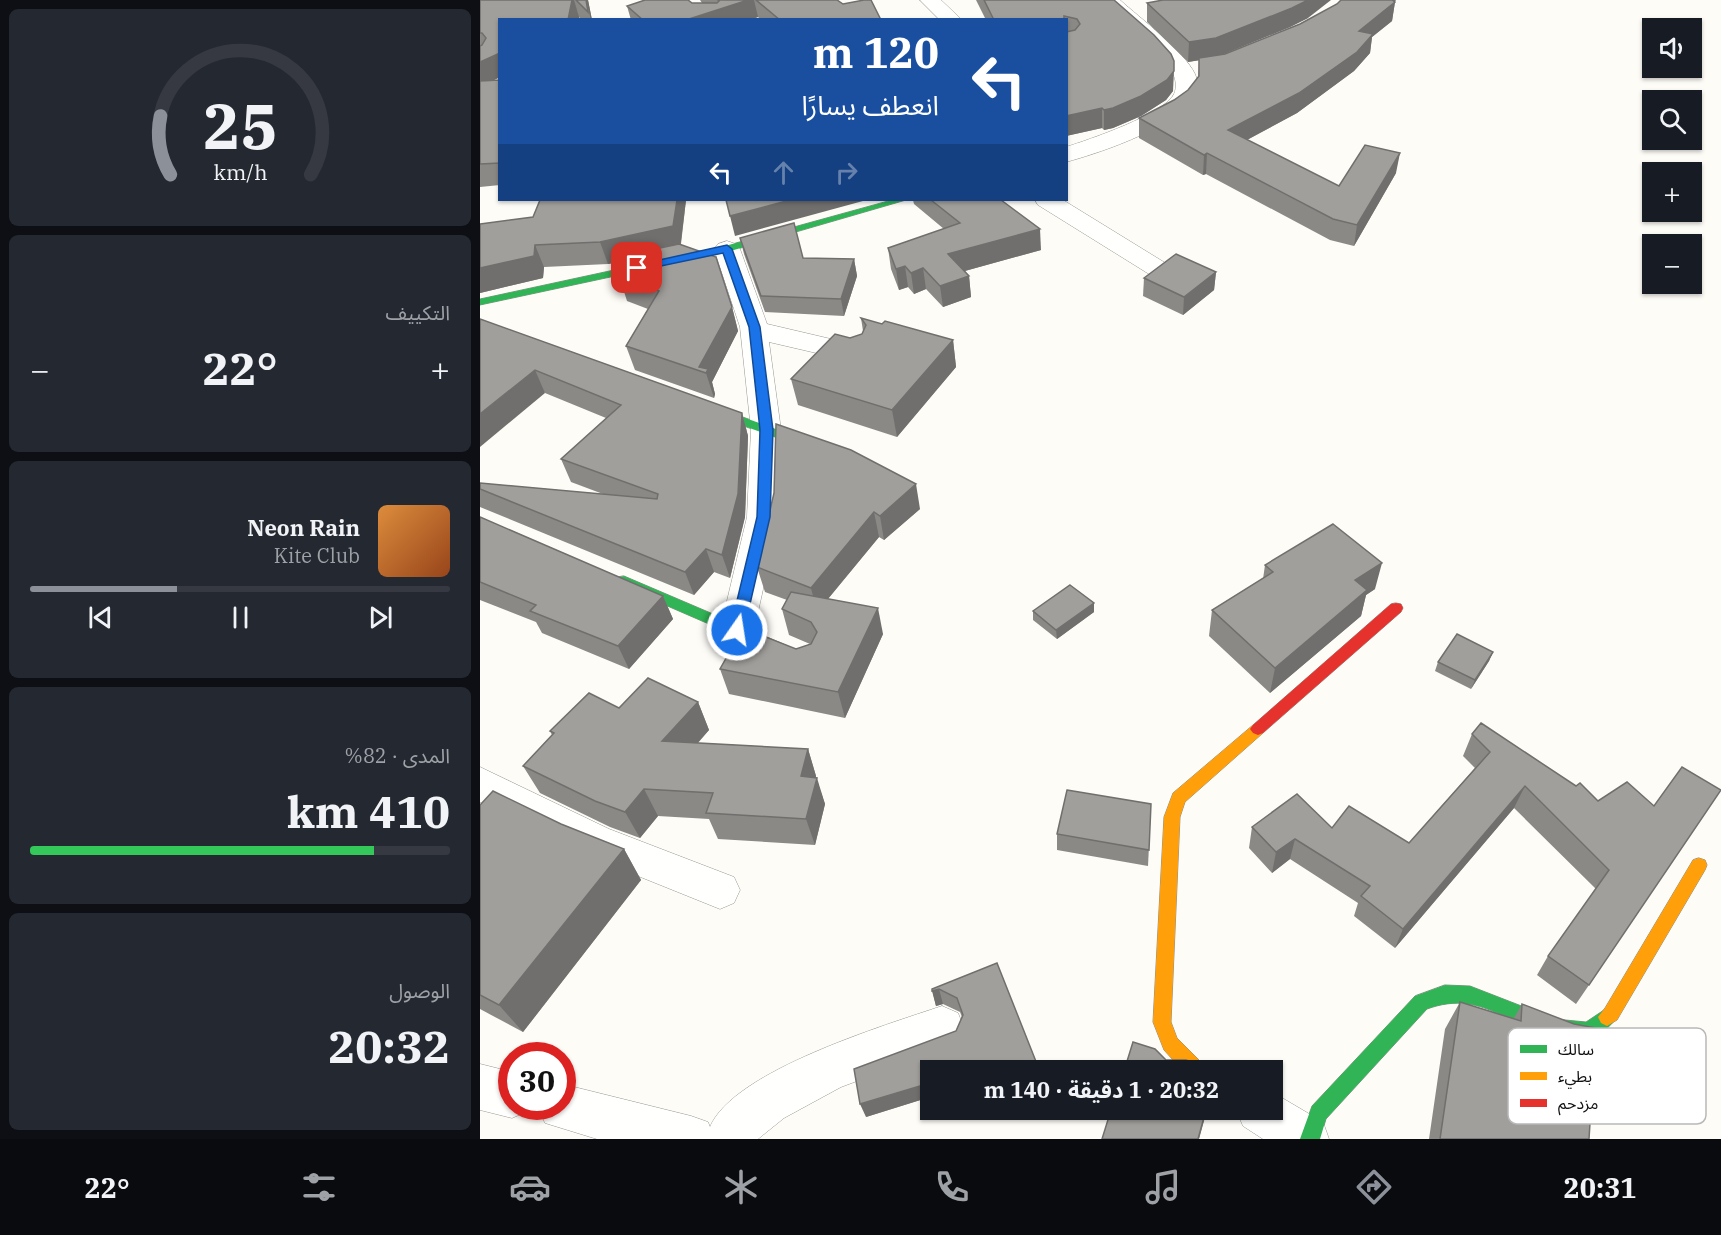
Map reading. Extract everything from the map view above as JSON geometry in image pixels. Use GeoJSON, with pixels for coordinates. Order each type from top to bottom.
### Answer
{"type":"FeatureCollection","features":[{"type":"Feature","properties":{"kind":"street"},"geometry":{"type":"LineString","coordinates":[[930,0],[950,18]]}},
{"type":"Feature","properties":{"kind":"street"},"geometry":{"type":"LineString","coordinates":[[1068,154],[1166,113],[1182,100],[1187,88],[1183,72],[1109,0]]}},
{"type":"Feature","properties":{"kind":"street"},"geometry":{"type":"LineString","coordinates":[[1183,72],[1206,69]]}},
{"type":"Feature","properties":{"kind":"street"},"geometry":{"type":"LineString","coordinates":[[480,302],[727,249],[897,201]]}},
{"type":"Feature","properties":{"kind":"street"},"geometry":{"type":"LineString","coordinates":[[1049,201],[1158,269]]}},
{"type":"Feature","properties":{"kind":"street"},"geometry":{"type":"LineString","coordinates":[[727,249],[755,330],[766,430],[764,517],[737,630]]}},
{"type":"Feature","properties":{"kind":"street"},"geometry":{"type":"LineString","coordinates":[[755,330],[855,353]]}},
{"type":"Feature","properties":{"kind":"street"},"geometry":{"type":"LineString","coordinates":[[689,402],[829,452]]}},
{"type":"Feature","properties":{"kind":"street"},"geometry":{"type":"LineString","coordinates":[[608,574],[794,655]]}},
{"type":"Feature","properties":{"kind":"street"},"geometry":{"type":"LineString","coordinates":[[1185,1060],[1170,1044],[1162,1022],[1172,817],[1179,798],[1396,608]]}},
{"type":"Feature","properties":{"kind":"street"},"geometry":{"type":"LineString","coordinates":[[480,783],[595,841],[720,890]]}},
{"type":"Feature","properties":{"kind":"street"},"geometry":{"type":"LineString","coordinates":[[1593,1028],[1611,1014],[1699,865]]}},
{"type":"Feature","properties":{"kind":"street"},"geometry":{"type":"LineString","coordinates":[[1276,1120],[1308,1139],[1319,1113],[1421,1002],[1444,994],[1470,995],[1555,1028]]}},
{"type":"Feature","properties":{"kind":"street"},"geometry":{"type":"LineString","coordinates":[[728,1139],[735,1128],[776,1096],[832,1068],[942,1028]]}},
{"type":"Feature","properties":{"kind":"street"},"geometry":{"type":"LineString","coordinates":[[480,1087],[498,1092]]}},
{"type":"Feature","properties":{"kind":"street"},"geometry":{"type":"LineString","coordinates":[[576,1111],[691,1139]]}},
{"type":"Feature","properties":{"kind":"building"},"geometry":{"type":"Polygon","coordinates":[[[480,0],[572,0],[568,18],[498,18],[498,54],[480,62],[480,46],[486,38],[480,33],[480,0]]]}},
{"type":"Feature","properties":{"kind":"building"},"geometry":{"type":"Polygon","coordinates":[[[576,0],[586,0],[588,12],[576,0]]]}},
{"type":"Feature","properties":{"kind":"building"},"geometry":{"type":"Polygon","coordinates":[[[645,0],[717,3],[718,0],[748,0],[692,18],[641,18],[627,6],[645,0]]]}},
{"type":"Feature","properties":{"kind":"building"},"geometry":{"type":"Polygon","coordinates":[[[756,0],[837,0],[843,4],[871,0],[880,18],[778,18],[756,0]]]}},
{"type":"Feature","properties":{"kind":"building"},"geometry":{"type":"Polygon","coordinates":[[[984,0],[1114,0],[1154,35],[1171,54],[1174,71],[1167,80],[1141,96],[1113,108],[1104,110],[1102,108],[1068,116],[1068,32],[1075,30],[1080,24],[1077,19],[1064,16],[1064,18],[993,18],[984,0]]]}},
{"type":"Feature","properties":{"kind":"building"},"geometry":{"type":"Polygon","coordinates":[[[1163,0],[1308,0],[1216,38],[1189,42],[1147,3],[1163,0]]]}},
{"type":"Feature","properties":{"kind":"building"},"geometry":{"type":"Polygon","coordinates":[[[1341,0],[1392,0],[1395,2],[1359,31],[1373,34],[1357,52],[1299,93],[1228,130],[1339,186],[1365,145],[1400,153],[1357,225],[1333,219],[1207,153],[1204,155],[1139,118],[1188,90],[1199,76],[1199,58],[1225,54],[1300,24],[1341,0]]]}},
{"type":"Feature","properties":{"kind":"building"},"geometry":{"type":"Polygon","coordinates":[[[498,80],[498,163],[480,164],[480,81],[498,80]]]}},
{"type":"Feature","properties":{"kind":"building"},"geometry":{"type":"Polygon","coordinates":[[[540,201],[677,201],[673,226],[600,242],[535,245],[534,256],[480,268],[480,224],[533,217],[540,201]]]}},
{"type":"Feature","properties":{"kind":"building"},"geometry":{"type":"Polygon","coordinates":[[[726,201],[786,201],[730,216],[726,201]]]}},
{"type":"Feature","properties":{"kind":"building"},"geometry":{"type":"Polygon","coordinates":[[[932,201],[1002,201],[1040,229],[948,254],[969,276],[940,286],[923,268],[911,273],[905,266],[896,269],[888,248],[960,223],[932,201]]]}},
{"type":"Feature","properties":{"kind":"building"},"geometry":{"type":"Polygon","coordinates":[[[794,223],[803,258],[854,259],[841,299],[761,296],[740,238],[794,223]]]}},
{"type":"Feature","properties":{"kind":"building"},"geometry":{"type":"Polygon","coordinates":[[[679,244],[716,257],[732,307],[699,367],[708,369],[706,373],[626,346],[659,291],[619,276],[629,269],[615,263],[627,255],[679,244]]]}},
{"type":"Feature","properties":{"kind":"building"},"geometry":{"type":"Polygon","coordinates":[[[1176,254],[1216,272],[1184,297],[1144,278],[1176,254]]]}},
{"type":"Feature","properties":{"kind":"building"},"geometry":{"type":"Polygon","coordinates":[[[861,318],[882,324],[885,321],[953,340],[892,410],[791,379],[835,334],[850,338],[862,334],[866,325],[861,318]]]}},
{"type":"Feature","properties":{"kind":"building"},"geometry":{"type":"Polygon","coordinates":[[[480,319],[742,413],[738,494],[722,555],[706,549],[685,572],[480,489],[480,483],[657,499],[658,494],[561,459],[621,405],[535,370],[480,414],[480,319]]]}},
{"type":"Feature","properties":{"kind":"building"},"geometry":{"type":"Polygon","coordinates":[[[776,424],[851,450],[916,484],[880,516],[874,512],[811,588],[757,567],[774,493],[776,424]]]}},
{"type":"Feature","properties":{"kind":"building"},"geometry":{"type":"Polygon","coordinates":[[[480,517],[663,596],[618,646],[530,611],[536,605],[480,582],[480,517]]]}},
{"type":"Feature","properties":{"kind":"building"},"geometry":{"type":"Polygon","coordinates":[[[1333,524],[1382,563],[1355,580],[1367,590],[1275,668],[1212,610],[1273,572],[1265,565],[1333,524]]]}},
{"type":"Feature","properties":{"kind":"building"},"geometry":{"type":"Polygon","coordinates":[[[1070,585],[1094,603],[1056,630],[1033,611],[1070,585]]]}},
{"type":"Feature","properties":{"kind":"building"},"geometry":{"type":"Polygon","coordinates":[[[791,592],[878,608],[838,692],[720,669],[743,628],[796,649],[811,644],[817,632],[811,622],[782,609],[791,592]]]}},
{"type":"Feature","properties":{"kind":"building"},"geometry":{"type":"Polygon","coordinates":[[[1457,634],[1493,652],[1475,680],[1438,662],[1457,634]]]}},
{"type":"Feature","properties":{"kind":"building"},"geometry":{"type":"Polygon","coordinates":[[[648,678],[698,702],[662,741],[808,749],[801,776],[817,778],[806,819],[706,813],[713,793],[644,789],[625,812],[595,801],[523,766],[554,733],[550,731],[589,693],[619,708],[648,678]]]}},
{"type":"Feature","properties":{"kind":"building"},"geometry":{"type":"Polygon","coordinates":[[[1481,723],[1576,786],[1580,783],[1598,801],[1627,782],[1654,806],[1682,767],[1721,790],[1589,985],[1548,956],[1609,870],[1525,786],[1403,929],[1361,896],[1370,886],[1295,839],[1276,852],[1252,827],[1297,794],[1332,828],[1349,806],[1409,843],[1490,752],[1472,734],[1481,723]]]}},
{"type":"Feature","properties":{"kind":"building"},"geometry":{"type":"Polygon","coordinates":[[[1067,790],[1151,804],[1149,850],[1057,834],[1067,790]]]}},
{"type":"Feature","properties":{"kind":"building"},"geometry":{"type":"Polygon","coordinates":[[[493,791],[561,824],[624,849],[499,1005],[480,995],[480,805],[493,791]]]}},
{"type":"Feature","properties":{"kind":"building"},"geometry":{"type":"Polygon","coordinates":[[[997,963],[1035,1060],[920,1060],[920,1086],[860,1104],[854,1069],[956,1031],[963,1015],[957,998],[939,989],[932,991],[932,989],[997,963]]]}},
{"type":"Feature","properties":{"kind":"building"},"geometry":{"type":"Polygon","coordinates":[[[1460,1002],[1521,1021],[1522,1004],[1574,1024],[1596,1028],[1508,1028],[1508,1124],[1590,1124],[1589,1139],[1440,1139],[1460,1002]]]}},
{"type":"Feature","properties":{"kind":"building"},"geometry":{"type":"Polygon","coordinates":[[[1133,1042],[1155,1049],[1166,1060],[1127,1060],[1133,1042]]]}},
{"type":"Feature","properties":{"kind":"building"},"geometry":{"type":"Polygon","coordinates":[[[1108,1120],[1203,1120],[1198,1139],[1102,1139],[1108,1120]]]}},
{"type":"Feature","properties":{"kind":"traffic: fast"},"geometry":{"type":"LineString","coordinates":[[480,302],[727,249],[897,201]]}},
{"type":"Feature","properties":{"kind":"traffic: fast"},"geometry":{"type":"LineString","coordinates":[[704,407],[819,449]]}},
{"type":"Feature","properties":{"kind":"traffic: fast"},"geometry":{"type":"LineString","coordinates":[[624,581],[783,650]]}},
{"type":"Feature","properties":{"kind":"traffic: fast"},"geometry":{"type":"LineString","coordinates":[[1310,1139],[1319,1113],[1421,1002],[1445,994],[1470,995],[1555,1028]]}},
{"type":"Feature","properties":{"kind":"traffic: fast"},"geometry":{"type":"LineString","coordinates":[[1593,1028],[1607,1017]]}},
{"type":"Feature","properties":{"kind":"traffic: slow"},"geometry":{"type":"LineString","coordinates":[[1185,1060],[1170,1044],[1162,1022],[1172,817],[1179,798],[1258,729]]}},
{"type":"Feature","properties":{"kind":"traffic: slow"},"geometry":{"type":"LineString","coordinates":[[1607,1017],[1611,1014],[1699,865]]}},
{"type":"Feature","properties":{"kind":"traffic: jam"},"geometry":{"type":"LineString","coordinates":[[1258,729],[1396,608]]}},
{"type":"Feature","properties":{"kind":"route"},"geometry":{"type":"LineString","coordinates":[[637,268],[727,249],[754,327],[766,430],[764,517],[737,630]]}}]}
